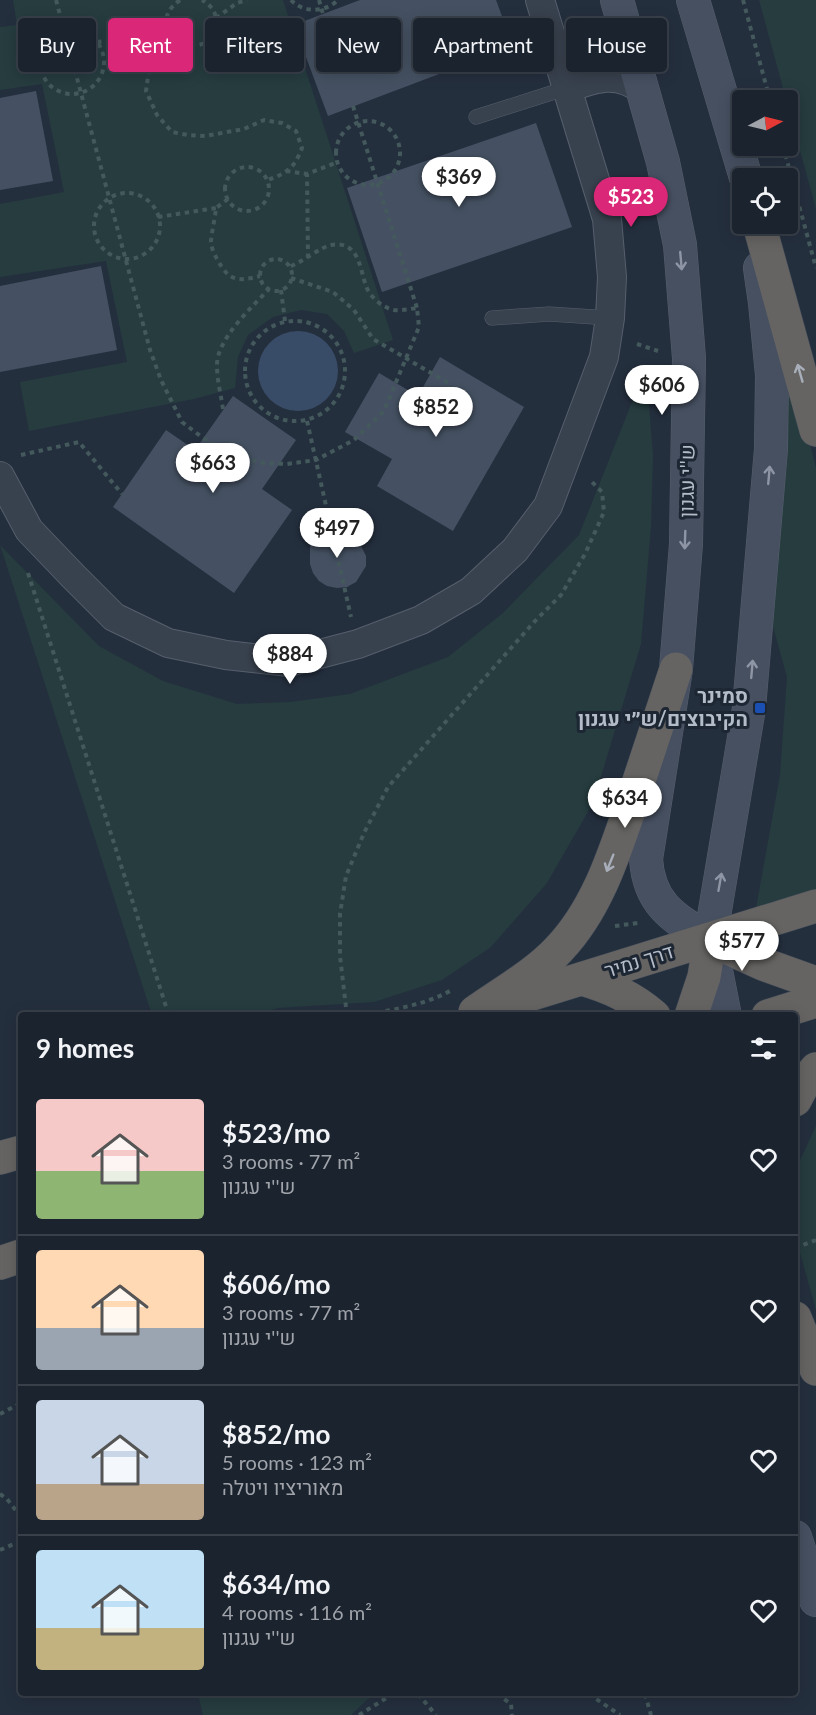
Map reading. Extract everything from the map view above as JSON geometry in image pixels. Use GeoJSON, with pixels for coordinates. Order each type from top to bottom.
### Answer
{"type":"FeatureCollection","features":[{"type":"Feature","properties":{"kind":"highway"},"geometry":{"type":"LineString","coordinates":[[762,234],[816,430]]}},
{"type":"Feature","properties":{"kind":"highway"},"geometry":{"type":"LineString","coordinates":[[465,1005],[537,968],[558,951],[575,930],[600,888],[622,833],[676,669]]}},
{"type":"Feature","properties":{"kind":"highway","name":"דרך נמיר"},"geometry":{"type":"LineString","coordinates":[[465,1005],[582,979],[816,906]]}},
{"type":"Feature","properties":{"kind":"highway"},"geometry":{"type":"LineString","coordinates":[[692,1012],[704,976],[710,940],[763,964],[816,982]]}},
{"type":"Feature","properties":{"kind":"highway"},"geometry":{"type":"LineString","coordinates":[[582,979],[616,991],[650,1012]]}},
{"type":"Feature","properties":{"kind":"highway"},"geometry":{"type":"LineString","coordinates":[[780,1012],[816,1000]]}},
{"type":"Feature","properties":{"kind":"highway"},"geometry":{"type":"LineString","coordinates":[[798,1094],[816,1069]]}},
{"type":"Feature","properties":{"kind":"highway"},"geometry":{"type":"LineString","coordinates":[[0,1158],[18,1153]]}},
{"type":"Feature","properties":{"kind":"highway"},"geometry":{"type":"LineString","coordinates":[[0,1263],[18,1257]]}},
{"type":"Feature","properties":{"kind":"highway"},"geometry":{"type":"LineString","coordinates":[[798,1325],[816,1369]]}},
{"type":"Feature","properties":{"kind":"main road","name":"ש''י עגנון"},"geometry":{"type":"LineString","coordinates":[[617,0],[663,162],[680,245],[669,357],[686,544],[676,669],[646,859],[647,876],[652,891],[675,919],[710,940]]}},
{"type":"Feature","properties":{"kind":"main road"},"geometry":{"type":"LineString","coordinates":[[693,0],[743,168]]}},
{"type":"Feature","properties":{"kind":"main road"},"geometry":{"type":"LineString","coordinates":[[724,1012],[710,940],[749,708],[771,449],[772,375],[765,303],[755,234]]}},
{"type":"Feature","properties":{"kind":"main road"},"geometry":{"type":"LineString","coordinates":[[798,1308],[816,1359]]}},
{"type":"Feature","properties":{"kind":"main road"},"geometry":{"type":"LineString","coordinates":[[798,1546],[816,1600]]}},
{"type":"Feature","properties":{"kind":"street"},"geometry":{"type":"LineString","coordinates":[[6,467],[29,530],[114,617],[168,643],[226,656],[288,662],[357,644],[421,620],[471,591],[515,550],[549,507],[604,357],[608,327],[612,277],[607,219],[540,0]]}},
{"type":"Feature","properties":{"kind":"street"},"geometry":{"type":"LineString","coordinates":[[567,88],[608,76],[632,82],[643,90]]}},
{"type":"Feature","properties":{"kind":"lane"},"geometry":{"type":"LineString","coordinates":[[476,117],[567,88]]}},
{"type":"Feature","properties":{"kind":"lane"},"geometry":{"type":"LineString","coordinates":[[492,318],[549,314],[608,327]]}},
{"type":"Feature","properties":{"kind":"path"},"geometry":{"type":"LineString","coordinates":[[56,0],[61,18]]}},
{"type":"Feature","properties":{"kind":"path"},"geometry":{"type":"LineString","coordinates":[[167,18],[171,8],[180,0]]}},
{"type":"Feature","properties":{"kind":"path"},"geometry":{"type":"LineString","coordinates":[[202,0],[208,2],[216,18],[237,3],[247,0]]}},
{"type":"Feature","properties":{"kind":"path"},"geometry":{"type":"LineString","coordinates":[[291,0],[306,8],[323,11],[338,0]]}},
{"type":"Feature","properties":{"kind":"path"},"geometry":{"type":"LineString","coordinates":[[320,0],[323,11]]}},
{"type":"Feature","properties":{"kind":"path"},"geometry":{"type":"LineString","coordinates":[[743,0],[767,90]]}},
{"type":"Feature","properties":{"kind":"path"},"geometry":{"type":"LineString","coordinates":[[42,72],[54,90],[64,94],[81,93],[93,88],[101,78],[105,59],[97,42],[108,41]]}},
{"type":"Feature","properties":{"kind":"path"},"geometry":{"type":"LineString","coordinates":[[75,72],[157,370],[182,422],[233,456],[275,464],[316,460],[354,440],[384,411],[419,327],[417,308],[353,106]]}},
{"type":"Feature","properties":{"kind":"path"},"geometry":{"type":"LineString","coordinates":[[149,72],[146,91],[157,115],[172,132],[205,136],[244,129],[264,120],[282,123],[296,130],[302,148],[293,168],[267,180]]}},
{"type":"Feature","properties":{"kind":"path"},"geometry":{"type":"LineString","coordinates":[[370,120],[380,122],[389,128],[399,144],[399,162],[395,170],[388,178],[377,183],[365,185],[354,182],[346,176],[338,162],[336,151],[338,141],[344,131],[358,122],[370,120]]}},
{"type":"Feature","properties":{"kind":"path"},"geometry":{"type":"LineString","coordinates":[[786,156],[816,268]]}},
{"type":"Feature","properties":{"kind":"path"},"geometry":{"type":"LineString","coordinates":[[285,171],[306,174],[338,162]]}},
{"type":"Feature","properties":{"kind":"path"},"geometry":{"type":"LineString","coordinates":[[240,168],[256,168],[267,180],[269,187],[267,198],[258,208],[248,211],[240,210],[228,199],[225,191],[226,183],[233,171],[240,168]]}},
{"type":"Feature","properties":{"kind":"path"},"geometry":{"type":"LineString","coordinates":[[306,174],[308,259]]}},
{"type":"Feature","properties":{"kind":"path"},"geometry":{"type":"LineString","coordinates":[[124,192],[136,194],[151,203],[157,211],[160,228],[158,239],[153,247],[137,258],[126,260],[114,257],[101,248],[94,236],[93,224],[98,208],[109,199],[124,192]]}},
{"type":"Feature","properties":{"kind":"path"},"geometry":{"type":"LineString","coordinates":[[158,217],[216,208],[228,199]]}},
{"type":"Feature","properties":{"kind":"path"},"geometry":{"type":"LineString","coordinates":[[216,208],[211,244],[223,270],[233,279],[260,276]]}},
{"type":"Feature","properties":{"kind":"path"},"geometry":{"type":"LineString","coordinates":[[290,267],[332,245],[347,247],[362,266],[366,288],[385,307],[396,310],[417,308]]}},
{"type":"Feature","properties":{"kind":"path"},"geometry":{"type":"LineString","coordinates":[[272,259],[278,259],[290,267],[291,278],[286,287],[281,290],[268,289],[261,281],[262,266],[272,259]]}},
{"type":"Feature","properties":{"kind":"path"},"geometry":{"type":"LineString","coordinates":[[291,278],[333,292],[354,310],[373,339],[450,384],[438,419]]}},
{"type":"Feature","properties":{"kind":"path"},"geometry":{"type":"LineString","coordinates":[[223,409],[216,364],[226,338],[268,289]]}},
{"type":"Feature","properties":{"kind":"path"},"geometry":{"type":"LineString","coordinates":[[281,290],[285,321]]}},
{"type":"Feature","properties":{"kind":"path"},"geometry":{"type":"LineString","coordinates":[[285,321],[313,323],[334,338],[345,361],[346,379],[335,404],[321,415],[308,421],[288,422],[265,413],[249,393],[244,375],[247,355],[256,339],[262,332],[285,321]]}},
{"type":"Feature","properties":{"kind":"path"},"geometry":{"type":"LineString","coordinates":[[608,327],[669,357]]}},
{"type":"Feature","properties":{"kind":"path"},"geometry":{"type":"LineString","coordinates":[[658,340],[669,357]]}},
{"type":"Feature","properties":{"kind":"path"},"geometry":{"type":"LineString","coordinates":[[308,421],[357,644]]}},
{"type":"Feature","properties":{"kind":"path"},"geometry":{"type":"LineString","coordinates":[[6,467],[80,442],[122,494]]}},
{"type":"Feature","properties":{"kind":"path"},"geometry":{"type":"LineString","coordinates":[[347,1012],[340,956],[340,914],[346,876],[364,833],[388,786],[535,621],[561,595],[585,554],[604,512],[602,492],[567,458]]}},
{"type":"Feature","properties":{"kind":"path"},"geometry":{"type":"LineString","coordinates":[[25,565],[168,1012]]}},
{"type":"Feature","properties":{"kind":"path"},"geometry":{"type":"LineString","coordinates":[[379,1012],[437,998],[465,1005]]}},
{"type":"Feature","properties":{"kind":"path"},"geometry":{"type":"LineString","coordinates":[[798,1247],[816,1240]]}},
{"type":"Feature","properties":{"kind":"path"},"geometry":{"type":"LineString","coordinates":[[0,1414],[18,1405]]}},
{"type":"Feature","properties":{"kind":"path"},"geometry":{"type":"LineString","coordinates":[[0,1494],[18,1514]]}},
{"type":"Feature","properties":{"kind":"path"},"geometry":{"type":"LineString","coordinates":[[0,1550],[18,1542]]}},
{"type":"Feature","properties":{"kind":"path"},"geometry":{"type":"LineString","coordinates":[[359,1715],[390,1696]]}},
{"type":"Feature","properties":{"kind":"path"},"geometry":{"type":"LineString","coordinates":[[420,1696],[436,1715]]}},
{"type":"Feature","properties":{"kind":"path"},"geometry":{"type":"LineString","coordinates":[[500,1696],[511,1704],[513,1715]]}},
{"type":"Feature","properties":{"kind":"path"},"geometry":{"type":"LineString","coordinates":[[592,1696],[620,1715]]}},
{"type":"Feature","properties":{"kind":"path"},"geometry":{"type":"LineString","coordinates":[[646,1696],[651,1715]]}},
{"type":"Feature","properties":{"kind":"green space"},"geometry":{"type":"Polygon","coordinates":[[[13,0],[283,0],[289,18],[205,18],[205,72],[304,72],[304,65],[393,340],[354,353],[344,331],[327,314],[301,310],[273,317],[248,335],[238,357],[235,388],[194,399],[29,431],[20,382],[127,362],[106,261],[0,277],[0,204],[64,192],[42,84],[0,90],[0,27],[17,25],[13,0]]]}},
{"type":"Feature","properties":{"kind":"green space"},"geometry":{"type":"Polygon","coordinates":[[[759,0],[816,0],[816,209],[798,143],[798,90],[784,90],[759,0]]]}},
{"type":"Feature","properties":{"kind":"green space"},"geometry":{"type":"Polygon","coordinates":[[[786,349],[816,468],[816,891],[756,908],[780,775],[787,677],[772,623],[786,349]]]}},
{"type":"Feature","properties":{"kind":"green space"},"geometry":{"type":"Polygon","coordinates":[[[646,367],[653,456],[651,527],[641,644],[593,803],[547,883],[491,947],[442,980],[374,1002],[278,1008],[265,1012],[151,1012],[0,545],[99,646],[163,681],[237,704],[290,702],[350,694],[448,657],[503,613],[579,535],[646,367]]]}},
{"type":"Feature","properties":{"kind":"green space"},"geometry":{"type":"Polygon","coordinates":[[[816,1126],[816,1310],[798,1246],[798,1165],[816,1126]]]}},
{"type":"Feature","properties":{"kind":"green space"},"geometry":{"type":"Polygon","coordinates":[[[198,1696],[375,1696],[368,1699],[351,1715],[203,1715],[198,1696]]]}},
{"type":"Feature","properties":{"kind":"water"},"geometry":{"type":"Polygon","coordinates":[[[298,331],[313,334],[326,343],[335,356],[338,371],[335,386],[326,399],[313,408],[298,411],[283,408],[270,399],[261,386],[258,371],[261,356],[270,343],[283,334],[298,331]]]}},
{"type":"Feature","properties":{"kind":"building"},"geometry":{"type":"Polygon","coordinates":[[[360,0],[496,0],[503,18],[413,18],[413,72],[444,72],[328,116],[304,52],[304,21],[360,0]]]}},
{"type":"Feature","properties":{"kind":"building"},"geometry":{"type":"Polygon","coordinates":[[[36,91],[53,181],[0,190],[0,98],[36,91]]]}},
{"type":"Feature","properties":{"kind":"building"},"geometry":{"type":"Polygon","coordinates":[[[536,123],[572,227],[382,292],[347,188],[536,123]]]}},
{"type":"Feature","properties":{"kind":"building"},"geometry":{"type":"Polygon","coordinates":[[[101,266],[117,350],[0,372],[0,286],[101,266]]]}},
{"type":"Feature","properties":{"kind":"building"},"geometry":{"type":"Polygon","coordinates":[[[440,357],[524,407],[453,531],[377,486],[392,459],[345,432],[379,373],[418,396],[440,357]]]}},
{"type":"Feature","properties":{"kind":"building"},"geometry":{"type":"Polygon","coordinates":[[[233,396],[296,440],[262,489],[292,510],[234,593],[113,507],[166,430],[195,450],[233,396]]]}},
{"type":"Feature","properties":{"kind":"building"},"geometry":{"type":"Polygon","coordinates":[[[333,531],[342,531],[357,538],[366,556],[366,566],[356,582],[347,587],[327,586],[319,581],[310,564],[310,538],[333,531]]]}},
{"type":"Feature","properties":{"kind":"place","name":"סמינר הקיבוצים/ש״י עגנון"},"geometry":{"type":"Point","coordinates":[760,708]}}]}
